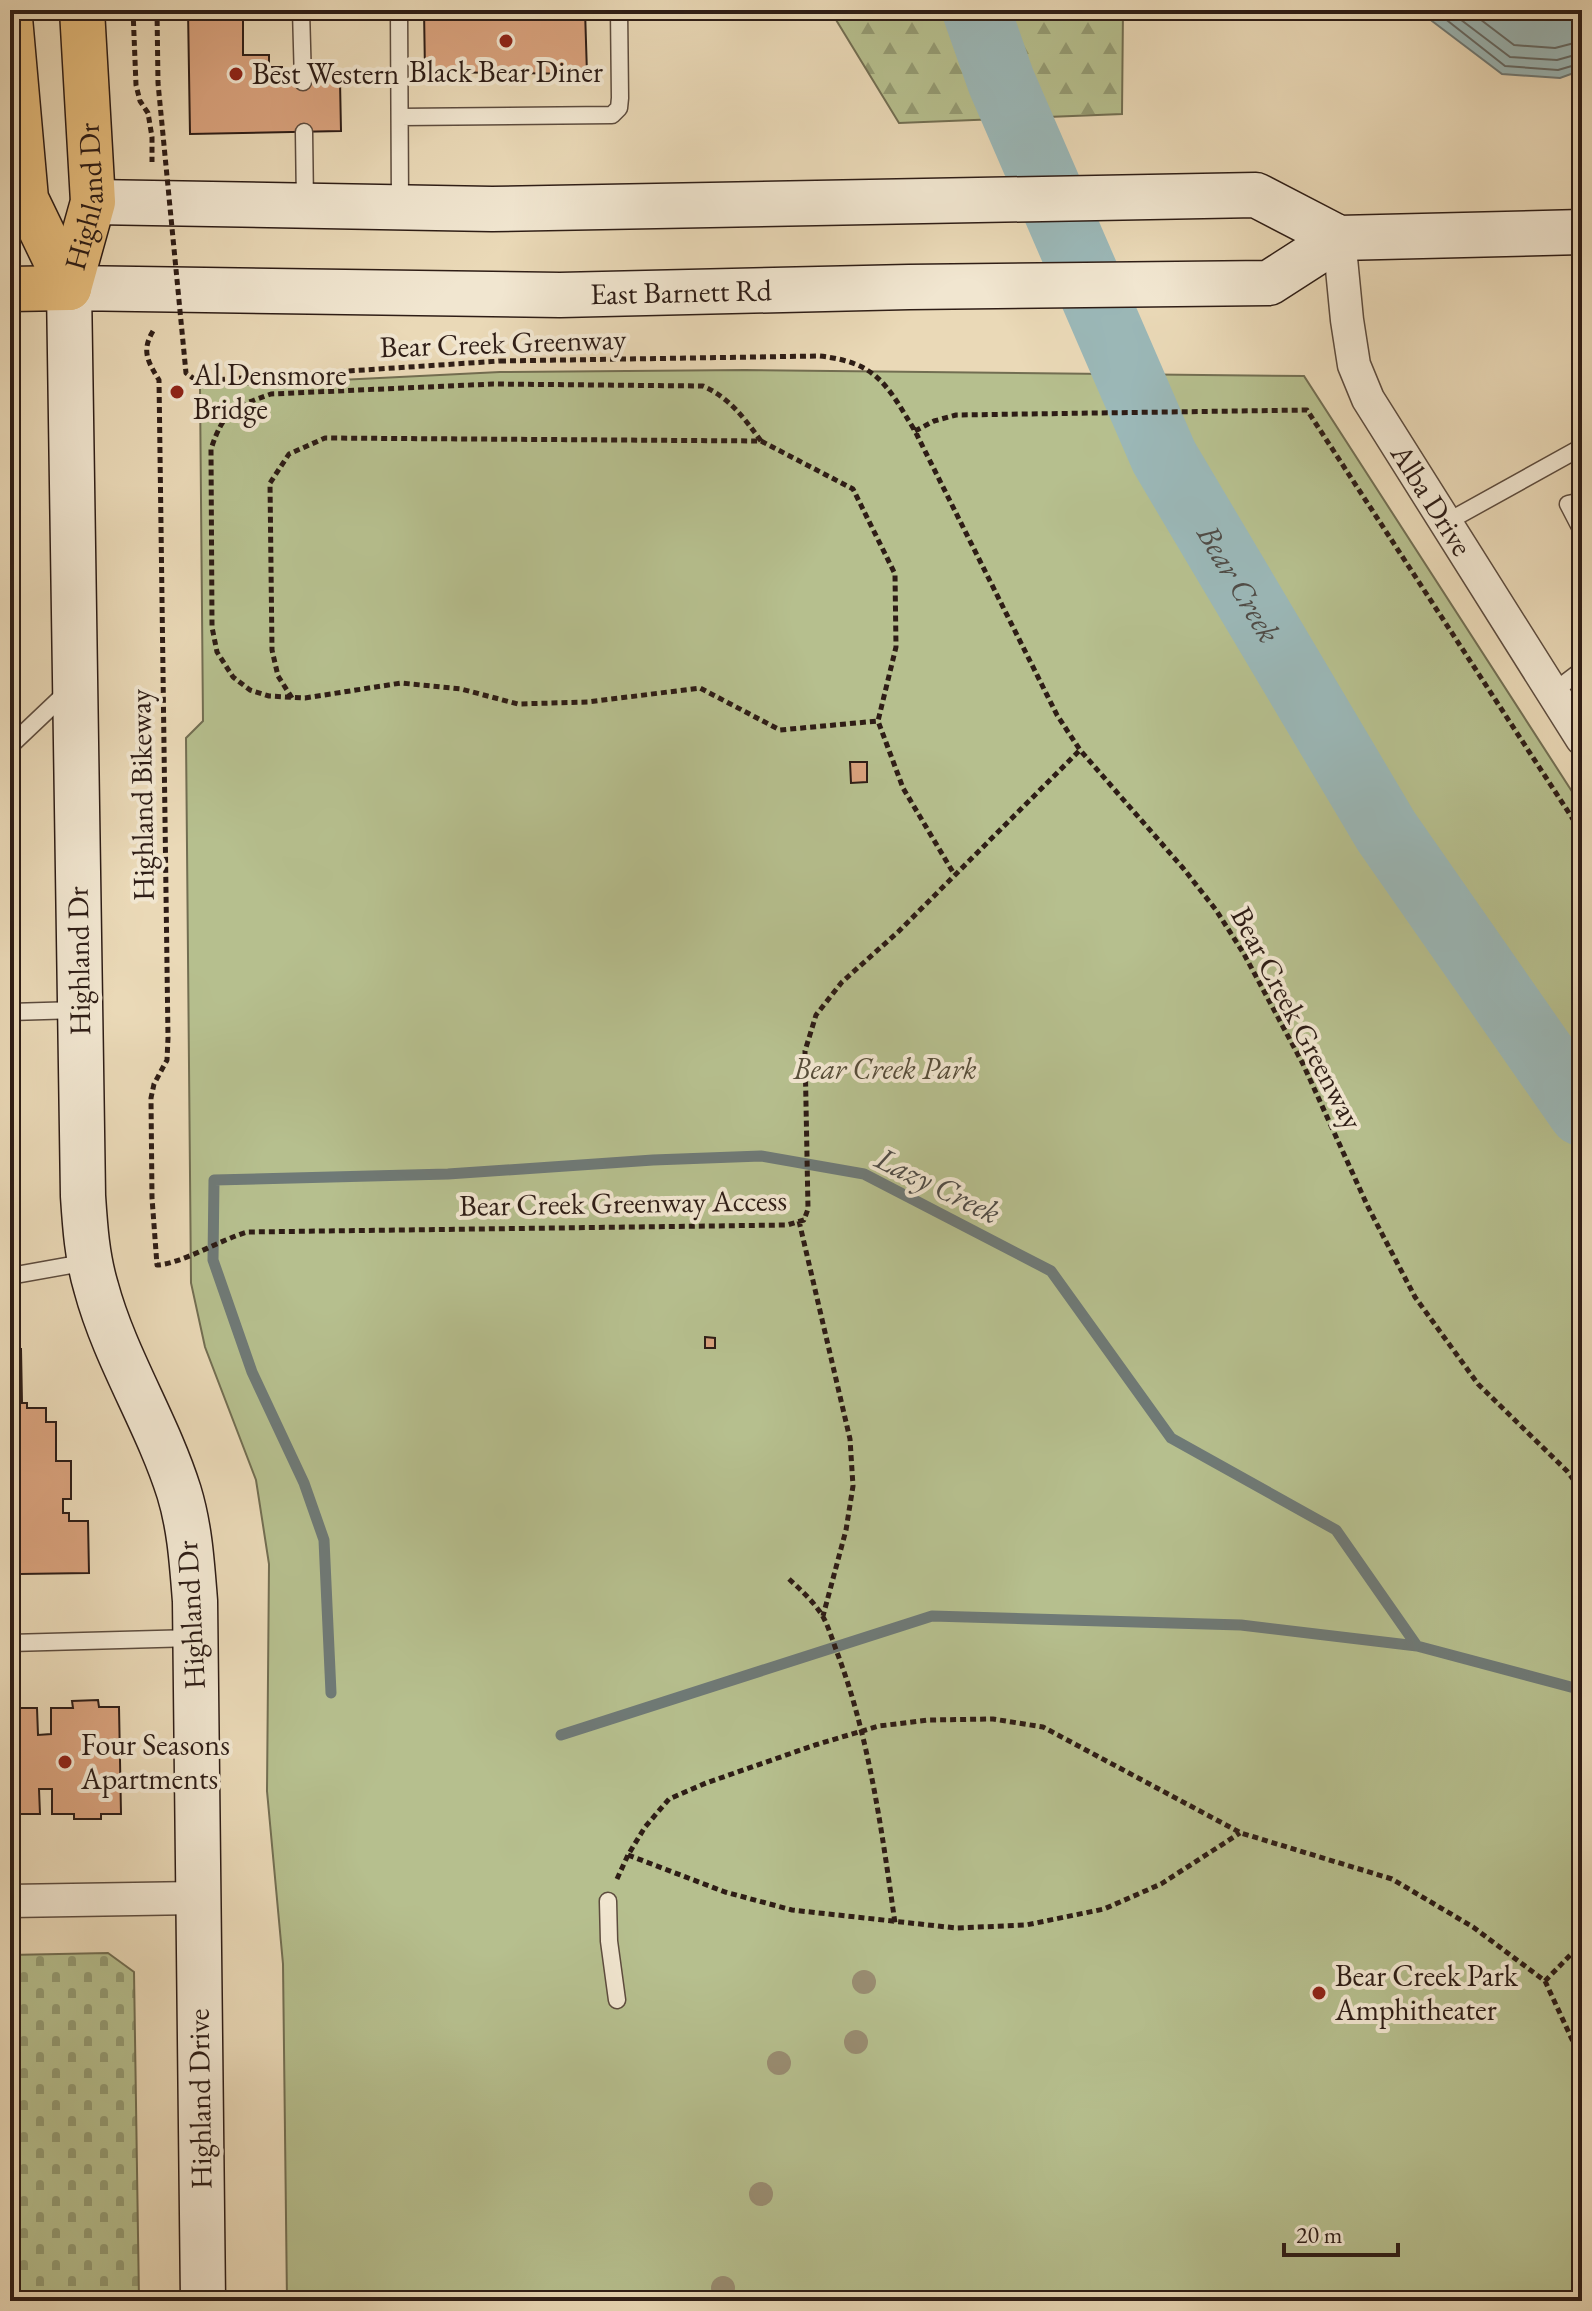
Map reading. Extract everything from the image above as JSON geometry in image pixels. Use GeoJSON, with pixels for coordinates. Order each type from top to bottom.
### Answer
{"type":"FeatureCollection","features":[{"type":"Feature","properties":{"kind":"main road","name":"Highland Dr"},"geometry":{"type":"LineString","coordinates":[[82,10],[93,202],[69,288],[83,1196],[96,1289],[125,1368],[164,1451],[179,1494],[190,1541],[195,1601],[197,1898]]}},
{"type":"Feature","properties":{"kind":"main road","name":"Highland Dr"},"geometry":{"type":"LineString","coordinates":[[10,18],[18,200]]}},
{"type":"Feature","properties":{"kind":"main road"},"geometry":{"type":"LineString","coordinates":[[18,200],[492,209],[1256,195],[1339,238],[1582,232]]}},
{"type":"Feature","properties":{"kind":"main road"},"geometry":{"type":"LineString","coordinates":[[18,200],[69,288]]}},
{"type":"Feature","properties":{"kind":"main road","name":"East Barnett Rd"},"geometry":{"type":"LineString","coordinates":[[10,289],[560,295],[1269,283],[1339,238]]}},
{"type":"Feature","properties":{"kind":"main road","name":"Highland Drive"},"geometry":{"type":"LineString","coordinates":[[197,1898],[203,2301]]}},
{"type":"Feature","properties":{"kind":"street","name":"Alba Drive"},"geometry":{"type":"LineString","coordinates":[[1339,238],[1354,365],[1368,399],[1582,739]]}},
{"type":"Feature","properties":{"kind":"street"},"geometry":{"type":"LineString","coordinates":[[10,1901],[197,1898]]}},
{"type":"Feature","properties":{"kind":"lane"},"geometry":{"type":"LineString","coordinates":[[301,10],[303,82]]}},
{"type":"Feature","properties":{"kind":"lane"},"geometry":{"type":"LineString","coordinates":[[399,10],[400,206]]}},
{"type":"Feature","properties":{"kind":"lane"},"geometry":{"type":"LineString","coordinates":[[400,117],[612,115],[619,108],[620,98],[619,10]]}},
{"type":"Feature","properties":{"kind":"lane"},"geometry":{"type":"LineString","coordinates":[[304,132],[305,204]]}},
{"type":"Feature","properties":{"kind":"lane"},"geometry":{"type":"LineString","coordinates":[[1445,523],[1582,447]]}},
{"type":"Feature","properties":{"kind":"lane"},"geometry":{"type":"LineString","coordinates":[[1582,501],[1568,504],[1582,531]]}},
{"type":"Feature","properties":{"kind":"lane"},"geometry":{"type":"LineString","coordinates":[[1553,692],[1582,670]]}},
{"type":"Feature","properties":{"kind":"lane"},"geometry":{"type":"LineString","coordinates":[[10,746],[75,684]]}},
{"type":"Feature","properties":{"kind":"lane"},"geometry":{"type":"LineString","coordinates":[[10,1012],[80,1010]]}},
{"type":"Feature","properties":{"kind":"lane"},"geometry":{"type":"LineString","coordinates":[[10,1276],[90,1262]]}},
{"type":"Feature","properties":{"kind":"lane"},"geometry":{"type":"LineString","coordinates":[[10,1643],[195,1638]]}},
{"type":"Feature","properties":{"kind":"lane"},"geometry":{"type":"LineString","coordinates":[[608,1901],[609,1941],[617,2000]]}},
{"type":"Feature","properties":{"kind":"path"},"geometry":{"type":"LineString","coordinates":[[133,10],[136,85],[140,101],[148,113],[152,137]]}},
{"type":"Feature","properties":{"kind":"path","name":"Bear Creek Greenway"},"geometry":{"type":"LineString","coordinates":[[157,10],[158,83],[186,373],[197,381],[500,361],[819,356],[841,358],[869,371],[889,387],[915,431],[1037,678],[1080,750],[1183,868],[1216,910],[1244,954],[1303,1064],[1368,1207],[1415,1297],[1478,1384],[1567,1471],[1582,1491]]}},
{"type":"Feature","properties":{"kind":"path","name":"Highland Bikeway"},"geometry":{"type":"LineString","coordinates":[[155,326],[147,340],[147,360],[159,380],[168,1038],[167,1060],[154,1084],[151,1098],[152,1198],[157,1265]]}},
{"type":"Feature","properties":{"kind":"path"},"geometry":{"type":"LineString","coordinates":[[878,721],[780,730],[700,688],[588,702],[518,704],[461,689],[401,683],[293,699],[250,690],[233,677],[217,652],[212,627],[211,449],[218,426],[238,406],[271,394],[493,384],[703,386],[720,393],[737,408],[761,441],[853,489],[895,574],[896,647],[878,721],[903,788],[954,874]]}},
{"type":"Feature","properties":{"kind":"path"},"geometry":{"type":"LineString","coordinates":[[915,431],[934,421],[956,415],[1307,410],[1582,833]]}},
{"type":"Feature","properties":{"kind":"path"},"geometry":{"type":"LineString","coordinates":[[293,699],[278,676],[272,650],[270,483],[289,454],[325,438],[761,441]]}},
{"type":"Feature","properties":{"kind":"path","name":"Bear Creek Greenway Access"},"geometry":{"type":"LineString","coordinates":[[157,1265],[169,1264],[226,1238],[247,1232],[787,1225],[804,1220],[808,1209],[805,1051],[816,1015],[842,982],[898,932],[1080,750]]}},
{"type":"Feature","properties":{"kind":"path"},"geometry":{"type":"LineString","coordinates":[[799,1221],[850,1439],[853,1486],[846,1530],[823,1616]]}},
{"type":"Feature","properties":{"kind":"path"},"geometry":{"type":"LineString","coordinates":[[789,1579],[823,1616],[847,1678],[882,1834],[895,1923]]}},
{"type":"Feature","properties":{"kind":"path"},"geometry":{"type":"LineString","coordinates":[[608,1901],[628,1855],[645,1827],[669,1799],[706,1783],[879,1726],[929,1720],[993,1719],[1043,1727],[1241,1833],[1392,1879],[1473,1927],[1545,1981],[1582,2061]]}},
{"type":"Feature","properties":{"kind":"path"},"geometry":{"type":"LineString","coordinates":[[628,1855],[725,1892],[792,1910],[956,1928],[1026,1925],[1104,1909],[1161,1884],[1241,1833]]}},
{"type":"Feature","properties":{"kind":"path"},"geometry":{"type":"LineString","coordinates":[[1545,1981],[1582,1943]]}},
{"type":"Feature","properties":{"kind":"green space"},"geometry":{"type":"Polygon","coordinates":[[[830,10],[1123,10],[1122,114],[899,123],[830,10]]]}},
{"type":"Feature","properties":{"kind":"green space","name":"Bear Creek Park"},"geometry":{"type":"Polygon","coordinates":[[[745,370],[1304,376],[1582,807],[1582,2301],[287,2301],[283,1964],[267,1791],[269,1564],[256,1480],[205,1347],[191,1283],[186,738],[203,721],[200,387],[500,372],[745,370]]]}},
{"type":"Feature","properties":{"kind":"green space"},"geometry":{"type":"Polygon","coordinates":[[[108,1953],[134,1972],[139,2301],[10,2301],[10,1955],[108,1953]]]}},
{"type":"Feature","properties":{"kind":"water"},"geometry":{"type":"Polygon","coordinates":[[[1426,10],[1582,10],[1582,70],[1560,78],[1502,74],[1428,18],[1426,10]]]}},
{"type":"Feature","properties":{"kind":"building","name":"Best Western"},"geometry":{"type":"Polygon","coordinates":[[[188,10],[243,10],[243,55],[269,55],[269,67],[282,67],[282,82],[340,81],[341,131],[190,134],[188,10]]]}},
{"type":"Feature","properties":{"kind":"building","name":"Black Bear Diner"},"geometry":{"type":"Polygon","coordinates":[[[424,10],[585,10],[587,74],[425,72],[424,10]]]}},
{"type":"Feature","properties":{"kind":"building"},"geometry":{"type":"Polygon","coordinates":[[[850,762],[867,762],[867,782],[851,783],[850,762]]]}},
{"type":"Feature","properties":{"kind":"building"},"geometry":{"type":"Polygon","coordinates":[[[705,1337],[715,1338],[715,1348],[705,1348],[705,1337]]]}},
{"type":"Feature","properties":{"kind":"building"},"geometry":{"type":"Polygon","coordinates":[[[10,1349],[21,1349],[22,1403],[27,1403],[27,1408],[46,1408],[46,1422],[56,1422],[56,1461],[71,1461],[71,1499],[63,1499],[63,1513],[69,1513],[69,1521],[88,1521],[89,1573],[20,1574],[19,1523],[16,1523],[16,1516],[10,1516],[10,1349]]]}},
{"type":"Feature","properties":{"kind":"building","name":"Four Seasons Apartments"},"geometry":{"type":"Polygon","coordinates":[[[98,1700],[99,1707],[119,1707],[121,1814],[101,1814],[101,1819],[74,1819],[74,1814],[52,1814],[52,1789],[39,1789],[40,1814],[18,1814],[18,1820],[10,1821],[10,1702],[15,1703],[15,1708],[37,1708],[38,1735],[51,1734],[51,1708],[73,1708],[72,1701],[98,1700]]]}},
{"type":"Feature","properties":{"kind":"waterway","name":"Bear Creek"},"geometry":{"type":"LineString","coordinates":[[976,10],[1001,81],[1164,457],[1386,831],[1582,1112]]}},
{"type":"Feature","properties":{"kind":"waterway","name":"Lazy Creek"},"geometry":{"type":"LineString","coordinates":[[331,1693],[324,1540],[304,1483],[252,1372],[213,1260],[214,1180],[448,1174],[761,1156],[864,1174],[1051,1271],[1171,1438],[1336,1530],[1417,1646]]}},
{"type":"Feature","properties":{"kind":"waterway"},"geometry":{"type":"LineString","coordinates":[[561,1735],[932,1616],[1241,1625],[1417,1646],[1582,1690]]}},
{"type":"Feature","properties":{"kind":"place","name":"Black Bear Diner"},"geometry":{"type":"Point","coordinates":[506,41]}},
{"type":"Feature","properties":{"kind":"place","name":"Best Western"},"geometry":{"type":"Point","coordinates":[236,74]}},
{"type":"Feature","properties":{"kind":"place","name":"Al Densmore Bridge"},"geometry":{"type":"Point","coordinates":[177,392]}},
{"type":"Feature","properties":{"kind":"place","name":"Four Seasons Apartments"},"geometry":{"type":"Point","coordinates":[65,1762]}},
{"type":"Feature","properties":{"kind":"place","name":"Bear Creek Park Amphitheater"},"geometry":{"type":"Point","coordinates":[1319,1993]}}]}
